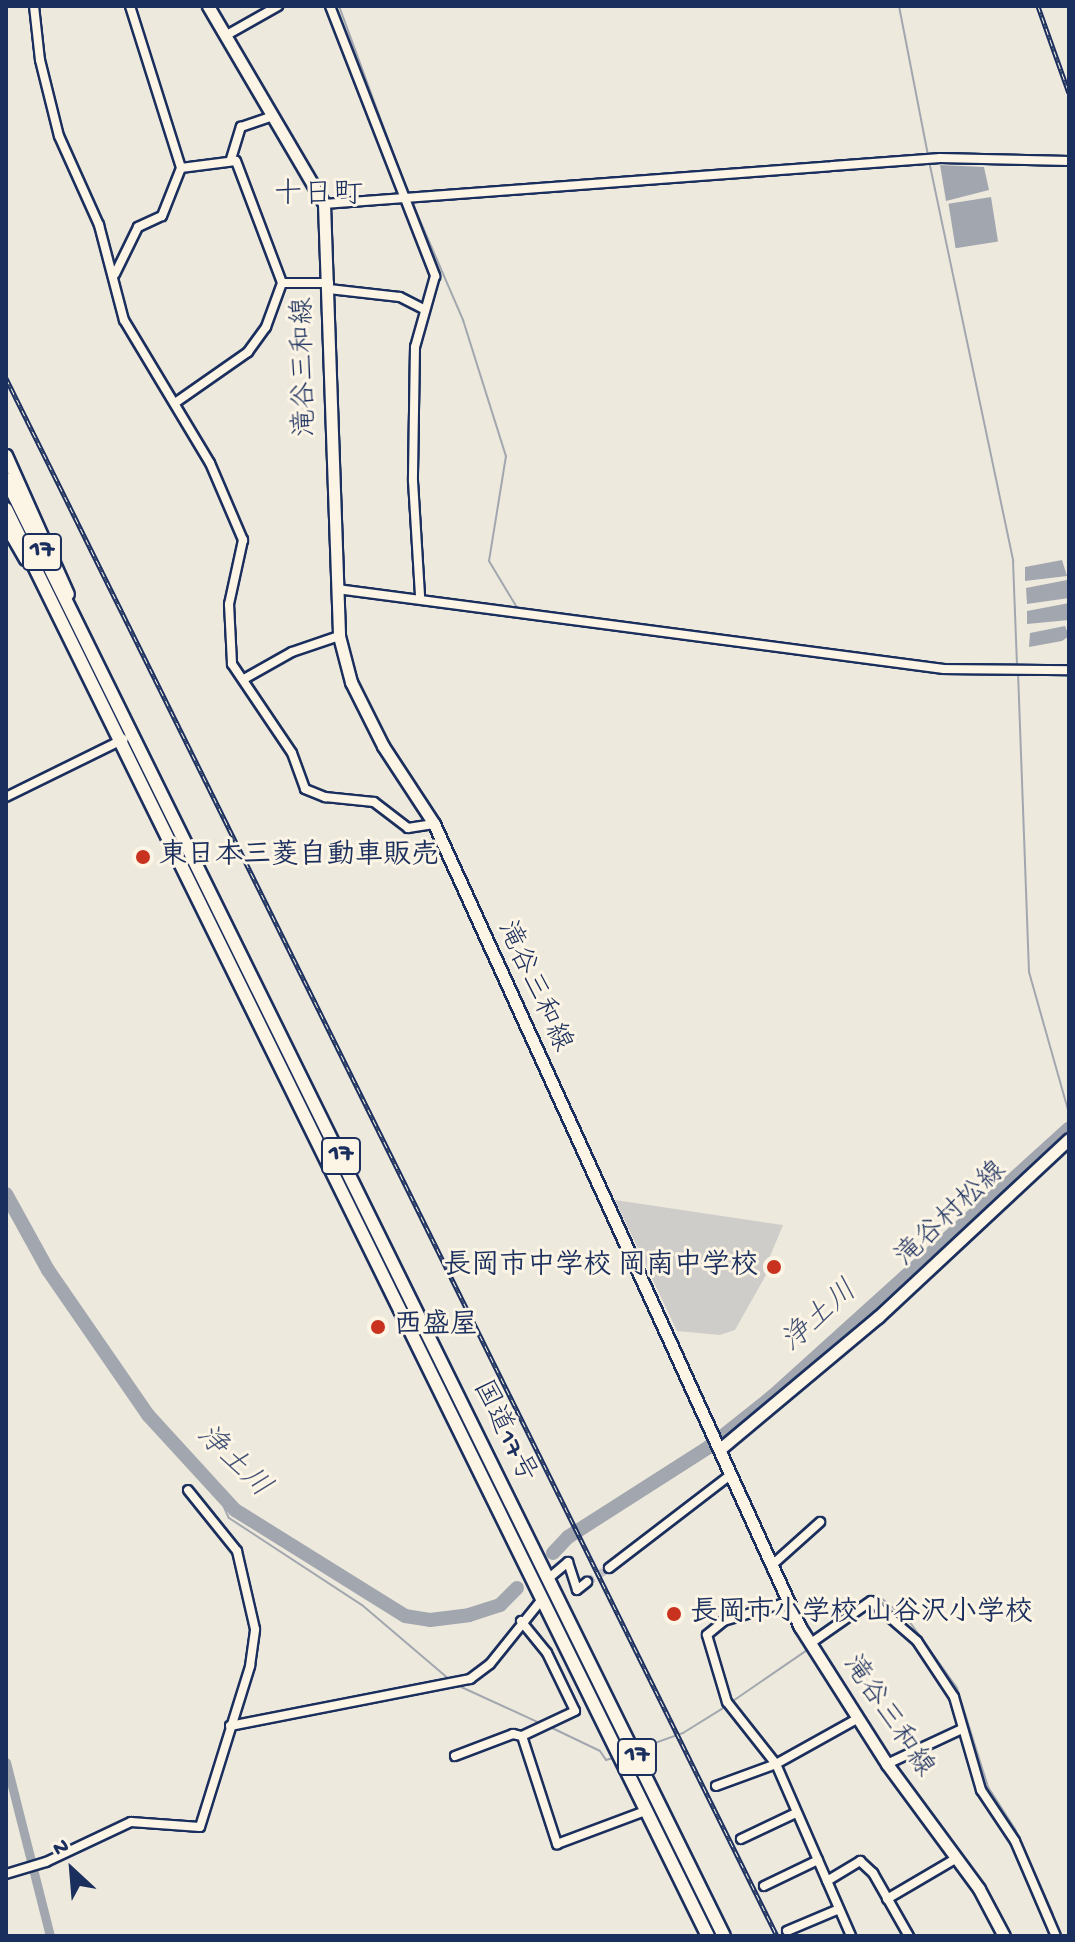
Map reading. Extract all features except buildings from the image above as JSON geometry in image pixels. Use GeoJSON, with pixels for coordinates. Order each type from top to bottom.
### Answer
{"type":"FeatureCollection","features":[{"type":"Feature","properties":{"kind":"highway","name":"17"},"geometry":{"type":"LineString","coordinates":[[6,479],[134,733]]}},
{"type":"Feature","properties":{"kind":"highway","name":"17"},"geometry":{"type":"LineString","coordinates":[[6,509],[120,740]]}},
{"type":"Feature","properties":{"kind":"highway","name":"国道17号"},"geometry":{"type":"LineString","coordinates":[[134,733],[724,1936]]}},
{"type":"Feature","properties":{"kind":"highway","name":"国道17号"},"geometry":{"type":"LineString","coordinates":[[120,740],[708,1936]]}},
{"type":"Feature","properties":{"kind":"main road","name":"滝谷三和線"},"geometry":{"type":"LineString","coordinates":[[208,6],[324,204],[339,636],[362,706],[434,824],[788,1602],[857,1719],[957,1858],[1004,1936]]}},
{"type":"Feature","properties":{"kind":"main road"},"geometry":{"type":"LineString","coordinates":[[6,455],[79,625]]}},
{"type":"Feature","properties":{"kind":"main road"},"geometry":{"type":"LineString","coordinates":[[6,526],[58,615]]}},
{"type":"Feature","properties":{"kind":"main road","name":"滝谷村松線"},"geometry":{"type":"LineString","coordinates":[[720,1449],[878,1317],[1069,1139]]}},
{"type":"Feature","properties":{"kind":"street"},"geometry":{"type":"LineString","coordinates":[[34,6],[40,60],[59,136],[115,275],[124,320],[210,463],[243,540],[229,632],[232,664],[292,753],[305,789],[325,797],[374,802],[408,828],[434,824]]}},
{"type":"Feature","properties":{"kind":"street"},"geometry":{"type":"LineString","coordinates":[[115,275],[138,227],[162,216],[181,168],[130,6]]}},
{"type":"Feature","properties":{"kind":"street"},"geometry":{"type":"LineString","coordinates":[[225,36],[278,6]]}},
{"type":"Feature","properties":{"kind":"street"},"geometry":{"type":"LineString","coordinates":[[330,6],[408,198],[435,276],[415,347],[413,481],[420,596]]}},
{"type":"Feature","properties":{"kind":"street"},"geometry":{"type":"LineString","coordinates":[[231,159],[241,127],[273,116]]}},
{"type":"Feature","properties":{"kind":"street"},"geometry":{"type":"LineString","coordinates":[[324,204],[940,158],[1069,161]]}},
{"type":"Feature","properties":{"kind":"street"},"geometry":{"type":"LineString","coordinates":[[181,168],[231,159]]}},
{"type":"Feature","properties":{"kind":"street"},"geometry":{"type":"LineString","coordinates":[[175,403],[248,352],[266,327],[282,283],[249,187],[231,159]]}},
{"type":"Feature","properties":{"kind":"street"},"geometry":{"type":"LineString","coordinates":[[282,283],[329,286],[400,297],[424,309]]}},
{"type":"Feature","properties":{"kind":"street"},"geometry":{"type":"LineString","coordinates":[[337,589],[420,596],[944,669],[1069,670]]}},
{"type":"Feature","properties":{"kind":"street"},"geometry":{"type":"LineString","coordinates":[[244,679],[292,652],[339,636]]}},
{"type":"Feature","properties":{"kind":"street"},"geometry":{"type":"LineString","coordinates":[[6,797],[134,733]]}},
{"type":"Feature","properties":{"kind":"street"},"geometry":{"type":"LineString","coordinates":[[609,1568],[729,1476]]}},
{"type":"Feature","properties":{"kind":"street"},"geometry":{"type":"LineString","coordinates":[[6,1874],[40,1865],[131,1822],[200,1827],[254,1648],[254,1615],[237,1551],[188,1490]]}},
{"type":"Feature","properties":{"kind":"street"},"geometry":{"type":"LineString","coordinates":[[771,1566],[820,1522]]}},
{"type":"Feature","properties":{"kind":"street"},"geometry":{"type":"LineString","coordinates":[[549,1578],[568,1562],[577,1590],[587,1582]]}},
{"type":"Feature","properties":{"kind":"street"},"geometry":{"type":"LineString","coordinates":[[230,1726],[461,1682],[490,1664],[521,1621],[544,1597]]}},
{"type":"Feature","properties":{"kind":"street"},"geometry":{"type":"LineString","coordinates":[[811,1643],[872,1601],[917,1641],[940,1671],[981,1790],[1015,1841],[1056,1936]]}},
{"type":"Feature","properties":{"kind":"street"},"geometry":{"type":"LineString","coordinates":[[788,1602],[724,1621],[707,1633],[727,1702],[776,1764],[851,1936]]}},
{"type":"Feature","properties":{"kind":"street"},"geometry":{"type":"LineString","coordinates":[[521,1621],[547,1653],[575,1711]]}},
{"type":"Feature","properties":{"kind":"street"},"geometry":{"type":"LineString","coordinates":[[455,1756],[513,1734],[522,1736],[595,1703]]}},
{"type":"Feature","properties":{"kind":"street"},"geometry":{"type":"LineString","coordinates":[[716,1786],[776,1764],[857,1719]]}},
{"type":"Feature","properties":{"kind":"street"},"geometry":{"type":"LineString","coordinates":[[887,1764],[962,1729]]}},
{"type":"Feature","properties":{"kind":"street"},"geometry":{"type":"LineString","coordinates":[[522,1736],[557,1844],[648,1810]]}},
{"type":"Feature","properties":{"kind":"street"},"geometry":{"type":"LineString","coordinates":[[741,1839],[796,1813]]}},
{"type":"Feature","properties":{"kind":"street"},"geometry":{"type":"LineString","coordinates":[[887,1899],[957,1858]]}},
{"type":"Feature","properties":{"kind":"street"},"geometry":{"type":"LineString","coordinates":[[764,1886],[818,1860]]}},
{"type":"Feature","properties":{"kind":"street"},"geometry":{"type":"LineString","coordinates":[[827,1881],[860,1861],[909,1936]]}},
{"type":"Feature","properties":{"kind":"street"},"geometry":{"type":"LineString","coordinates":[[787,1931],[839,1909]]}},
{"type":"Feature","properties":{"kind":"shaded area"},"geometry":{"type":"Polygon","coordinates":[[[940,165],[984,167],[989,190],[946,201],[940,165]]]}},
{"type":"Feature","properties":{"kind":"shaded area"},"geometry":{"type":"Polygon","coordinates":[[[991,197],[998,241],[956,248],[949,204],[991,197]]]}},
{"type":"Feature","properties":{"kind":"shaded area"},"geometry":{"type":"Polygon","coordinates":[[[1062,560],[1067,576],[1025,581],[1025,567],[1062,560]]]}},
{"type":"Feature","properties":{"kind":"shaded area"},"geometry":{"type":"Polygon","coordinates":[[[1067,580],[1069,598],[1027,604],[1026,588],[1067,580]]]}},
{"type":"Feature","properties":{"kind":"shaded area"},"geometry":{"type":"Polygon","coordinates":[[[1069,603],[1069,620],[1027,624],[1027,611],[1069,603]]]}},
{"type":"Feature","properties":{"kind":"shaded area"},"geometry":{"type":"Polygon","coordinates":[[[1065,626],[1069,636],[1062,641],[1029,647],[1030,633],[1065,626]]]}},
{"type":"Feature","properties":{"kind":"shaded area"},"geometry":{"type":"Polygon","coordinates":[[[615,1200],[783,1225],[768,1261],[771,1266],[735,1330],[720,1335],[677,1331],[615,1200]]]}},
{"type":"Feature","properties":{"kind":"waterway"},"geometry":{"type":"LineString","coordinates":[[339,6],[409,196]]}},
{"type":"Feature","properties":{"kind":"waterway"},"geometry":{"type":"LineString","coordinates":[[899,6],[928,155]]}},
{"type":"Feature","properties":{"kind":"waterway"},"geometry":{"type":"LineString","coordinates":[[929,161],[1013,561],[1017,666]]}},
{"type":"Feature","properties":{"kind":"waterway"},"geometry":{"type":"LineString","coordinates":[[412,202],[463,320],[506,456],[489,561],[516,606]]}},
{"type":"Feature","properties":{"kind":"waterway"},"geometry":{"type":"LineString","coordinates":[[1018,672],[1029,972],[1069,1113]]}},
{"type":"Feature","properties":{"kind":"waterway","name":"浄土川"},"geometry":{"type":"LineString","coordinates":[[553,1553],[568,1537],[709,1447],[773,1396],[1069,1129]]}},
{"type":"Feature","properties":{"kind":"waterway","name":"浄土川"},"geometry":{"type":"LineString","coordinates":[[6,1194],[48,1270],[148,1415],[235,1510],[405,1616],[430,1620],[469,1615],[500,1605],[517,1588]]}},
{"type":"Feature","properties":{"kind":"waterway"},"geometry":{"type":"LineString","coordinates":[[219,1496],[229,1518],[362,1605],[450,1680]]}},
{"type":"Feature","properties":{"kind":"waterway"},"geometry":{"type":"LineString","coordinates":[[877,1600],[881,1598],[909,1621],[957,1688],[988,1787],[1015,1829],[1053,1914]]}},
{"type":"Feature","properties":{"kind":"waterway"},"geometry":{"type":"LineString","coordinates":[[829,1635],[850,1621]]}},
{"type":"Feature","properties":{"kind":"waterway"},"geometry":{"type":"LineString","coordinates":[[730,1703],[807,1650]]}},
{"type":"Feature","properties":{"kind":"waterway"},"geometry":{"type":"LineString","coordinates":[[459,1686],[540,1723]]}},
{"type":"Feature","properties":{"kind":"waterway"},"geometry":{"type":"LineString","coordinates":[[638,1749],[683,1733],[725,1707]]}},
{"type":"Feature","properties":{"kind":"waterway"},"geometry":{"type":"LineString","coordinates":[[550,1727],[600,1751],[606,1760],[613,1758]]}},
{"type":"Feature","properties":{"kind":"waterway"},"geometry":{"type":"LineString","coordinates":[[6,1762],[50,1936]]}},
{"type":"Feature","properties":{"kind":"tunnel"},"geometry":{"type":"LineString","coordinates":[[587,1582],[609,1568]]}},
{"type":"Feature","properties":{"kind":"railway"},"geometry":{"type":"LineString","coordinates":[[1038,6],[1069,93]]}},
{"type":"Feature","properties":{"kind":"railway"},"geometry":{"type":"LineString","coordinates":[[6,378],[777,1936]]}},
{"type":"Feature","properties":{"kind":"place","name":"東日本三菱自動車販売"},"geometry":{"type":"Point","coordinates":[143,857]}},
{"type":"Feature","properties":{"kind":"place","name":"長岡市中学校 岡南中学校"},"geometry":{"type":"Point","coordinates":[774,1267]}},
{"type":"Feature","properties":{"kind":"place","name":"西盛屋"},"geometry":{"type":"Point","coordinates":[378,1327]}},
{"type":"Feature","properties":{"kind":"place","name":"長岡市小学校 山谷沢小学校"},"geometry":{"type":"Point","coordinates":[674,1614]}},
{"type":"Feature","properties":{"kind":"district","name":"十日町"},"geometry":{"type":"Point","coordinates":[318,197]}}]}
